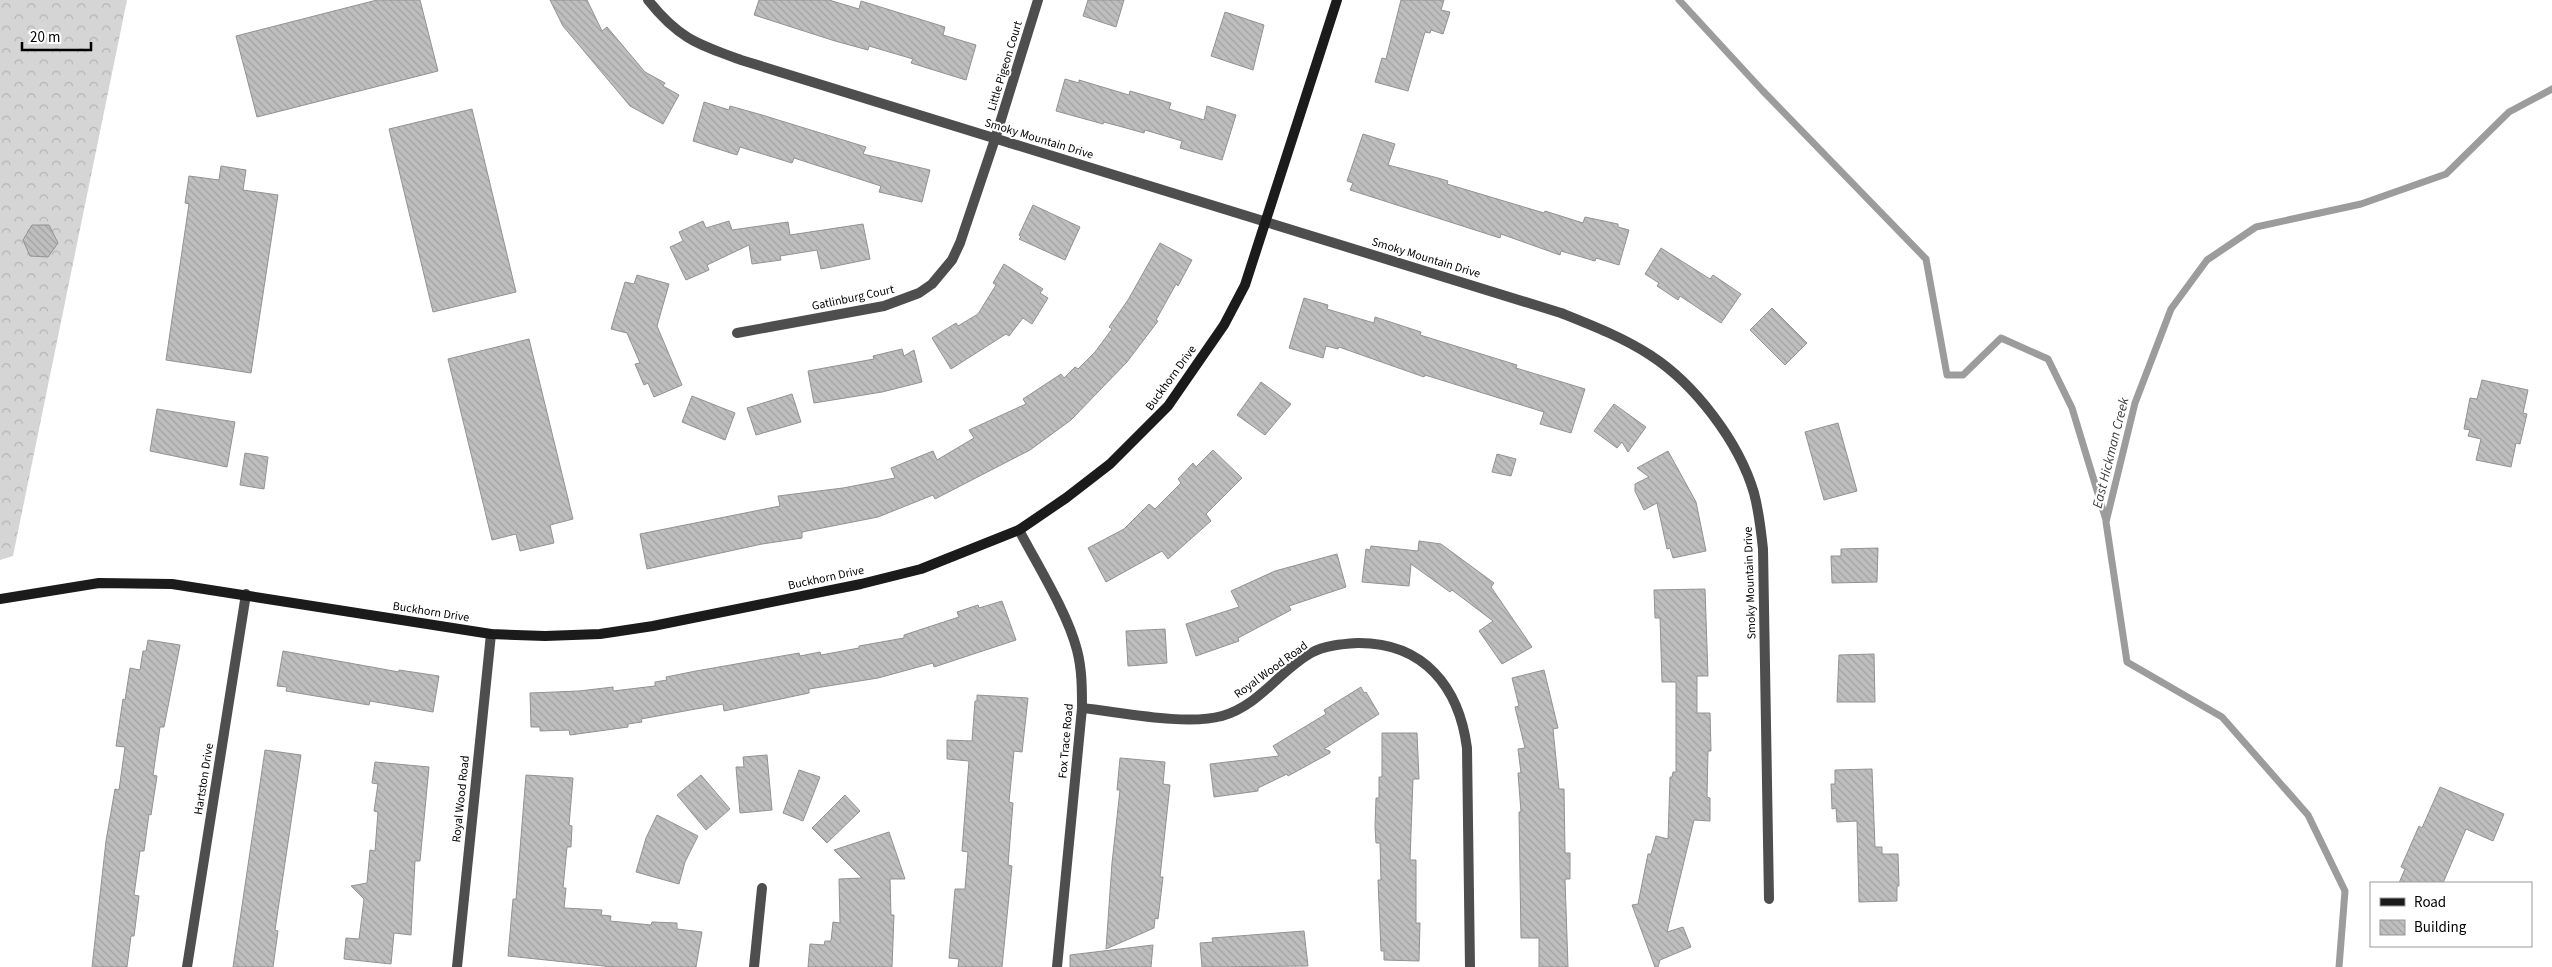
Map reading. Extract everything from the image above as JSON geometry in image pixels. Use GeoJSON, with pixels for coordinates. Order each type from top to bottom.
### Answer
{"type":"FeatureCollection","features":[{"type":"Feature","properties":{"kind":"street","name":"Smoky Mountain Drive"},"geometry":{"type":"LineString","coordinates":[[648,0],[665,21],[694,42],[741,60],[1561,313],[1615,335],[1651,356],[1680,378],[1704,404],[1739,458],[1753,491],[1760,516],[1763,549],[1769,899]]}},
{"type":"Feature","properties":{"kind":"street","name":"Little Pigeon Court"},"geometry":{"type":"LineString","coordinates":[[995,139],[1038,0]]}},
{"type":"Feature","properties":{"kind":"street","name":"Buckhorn Drive"},"geometry":{"type":"LineString","coordinates":[[0,599],[99,582],[172,584],[246,594],[491,634],[545,636],[600,634],[652,626],[861,584],[921,569],[1019,530],[1066,498],[1110,464],[1168,406],[1224,326],[1244,285],[1266,222],[1337,0]]}},
{"type":"Feature","properties":{"kind":"street","name":"Gatlinburg Court"},"geometry":{"type":"LineString","coordinates":[[736,334],[884,306],[919,293],[932,284],[952,260],[995,139]]}},
{"type":"Feature","properties":{"kind":"street","name":"Fox Trace Road"},"geometry":{"type":"LineString","coordinates":[[1019,530],[1068,626],[1077,650],[1082,708],[1057,967]]}},
{"type":"Feature","properties":{"kind":"street","name":"Hartston Drive"},"geometry":{"type":"LineString","coordinates":[[187,967],[246,594]]}},
{"type":"Feature","properties":{"kind":"street","name":"Royal Wood Road"},"geometry":{"type":"LineString","coordinates":[[457,967],[491,634]]}},
{"type":"Feature","properties":{"kind":"street","name":"Royal Wood Road"},"geometry":{"type":"LineString","coordinates":[[1082,708],[1158,717],[1195,719],[1222,716],[1245,706],[1313,652],[1343,644],[1372,643],[1396,648],[1420,659],[1438,675],[1455,698],[1464,725],[1467,767],[1470,967]]}},
{"type":"Feature","properties":{"kind":"street"},"geometry":{"type":"LineString","coordinates":[[754,967],[762,888]]}},
{"type":"Feature","properties":{"kind":"green space"},"geometry":{"type":"Polygon","coordinates":[[[0,0],[127,0],[13,556],[0,560],[0,0]]]}},
{"type":"Feature","properties":{"kind":"building"},"geometry":{"type":"Polygon","coordinates":[[[377,0],[420,0],[438,71],[257,117],[236,36],[377,0]]]}},
{"type":"Feature","properties":{"kind":"building"},"geometry":{"type":"Polygon","coordinates":[[[550,0],[587,0],[602,31],[607,27],[645,72],[665,83],[663,86],[679,95],[663,124],[630,106],[563,26],[550,0]]]}},
{"type":"Feature","properties":{"kind":"building"},"geometry":{"type":"Polygon","coordinates":[[[759,0],[829,0],[859,9],[861,1],[945,27],[943,35],[976,45],[966,80],[911,63],[913,59],[869,46],[868,50],[835,41],[754,15],[759,0]]]}},
{"type":"Feature","properties":{"kind":"building"},"geometry":{"type":"Polygon","coordinates":[[[1088,0],[1124,0],[1116,27],[1083,16],[1088,0]]]}},
{"type":"Feature","properties":{"kind":"building"},"geometry":{"type":"Polygon","coordinates":[[[1401,0],[1444,0],[1441,10],[1450,12],[1443,34],[1431,30],[1430,33],[1425,32],[1408,91],[1375,82],[1382,58],[1386,59],[1401,0]]]}},
{"type":"Feature","properties":{"kind":"building"},"geometry":{"type":"Polygon","coordinates":[[[1225,12],[1264,25],[1253,70],[1211,56],[1225,12]]]}},
{"type":"Feature","properties":{"kind":"building"},"geometry":{"type":"Polygon","coordinates":[[[1065,79],[1079,83],[1079,80],[1129,95],[1130,91],[1171,103],[1169,109],[1204,120],[1207,106],[1236,115],[1222,160],[1180,148],[1182,141],[1145,130],[1144,133],[1056,111],[1065,79]]]}},
{"type":"Feature","properties":{"kind":"building"},"geometry":{"type":"Polygon","coordinates":[[[704,102],[729,110],[730,106],[762,115],[866,147],[863,154],[930,170],[922,202],[879,192],[881,186],[794,158],[792,163],[740,147],[737,155],[693,141],[704,102]]]}},
{"type":"Feature","properties":{"kind":"building"},"geometry":{"type":"Polygon","coordinates":[[[472,109],[516,292],[433,312],[389,129],[472,109]]]}},
{"type":"Feature","properties":{"kind":"building"},"geometry":{"type":"Polygon","coordinates":[[[1363,134],[1395,144],[1388,165],[1448,181],[1447,184],[1544,213],[1545,211],[1583,223],[1585,217],[1618,224],[1618,227],[1629,230],[1619,265],[1596,258],[1595,261],[1561,251],[1560,255],[1501,234],[1500,238],[1350,190],[1353,183],[1347,181],[1363,134]]]}},
{"type":"Feature","properties":{"kind":"building"},"geometry":{"type":"Polygon","coordinates":[[[221,166],[246,170],[243,190],[278,195],[251,373],[166,360],[189,204],[185,203],[189,176],[219,180],[221,166]]]}},
{"type":"Feature","properties":{"kind":"building"},"geometry":{"type":"Polygon","coordinates":[[[1033,205],[1080,227],[1065,260],[1019,239],[1021,237],[1019,235],[1033,205]]]}},
{"type":"Feature","properties":{"kind":"building"},"geometry":{"type":"Polygon","coordinates":[[[703,221],[706,228],[729,221],[732,230],[788,222],[790,235],[863,224],[870,259],[821,269],[817,250],[780,256],[781,260],[752,264],[749,245],[707,265],[709,270],[686,280],[670,247],[683,241],[679,232],[703,221]]]}},
{"type":"Feature","properties":{"kind":"building"},"geometry":{"type":"Polygon","coordinates":[[[32,225],[49,225],[58,243],[48,257],[30,256],[23,240],[32,225]]]}},
{"type":"Feature","properties":{"kind":"building"},"geometry":{"type":"Polygon","coordinates":[[[1160,243],[1192,260],[1178,286],[1176,284],[1156,320],[1158,321],[1127,362],[1071,420],[1030,450],[935,499],[933,495],[878,517],[802,532],[802,538],[762,544],[647,569],[640,534],[780,506],[778,496],[843,488],[895,478],[891,468],[933,451],[937,460],[974,438],[969,430],[1026,404],[1023,399],[1061,374],[1064,378],[1075,367],[1078,369],[1095,352],[1112,329],[1109,327],[1128,300],[1160,243]]]}},
{"type":"Feature","properties":{"kind":"building"},"geometry":{"type":"Polygon","coordinates":[[[1661,248],[1710,279],[1713,275],[1741,294],[1721,323],[1680,296],[1678,300],[1657,286],[1659,283],[1645,274],[1661,248]]]}},
{"type":"Feature","properties":{"kind":"building"},"geometry":{"type":"Polygon","coordinates":[[[1004,264],[1043,289],[1040,293],[1048,298],[1032,324],[1023,318],[1009,336],[1006,334],[951,369],[932,338],[956,323],[958,326],[978,314],[996,285],[993,283],[1004,264]]]}},
{"type":"Feature","properties":{"kind":"building"},"geometry":{"type":"Polygon","coordinates":[[[637,275],[669,284],[657,326],[682,385],[654,397],[648,383],[644,385],[635,364],[640,363],[627,333],[611,329],[625,282],[634,284],[637,275]]]}},
{"type":"Feature","properties":{"kind":"building"},"geometry":{"type":"Polygon","coordinates":[[[1304,298],[1328,305],[1327,309],[1374,323],[1375,317],[1421,332],[1420,335],[1517,365],[1516,368],[1585,389],[1571,433],[1540,424],[1544,412],[1425,375],[1424,377],[1339,347],[1338,349],[1326,346],[1323,358],[1289,348],[1304,298]]]}},
{"type":"Feature","properties":{"kind":"building"},"geometry":{"type":"Polygon","coordinates":[[[1772,308],[1807,343],[1785,365],[1750,330],[1772,308]]]}},
{"type":"Feature","properties":{"kind":"building"},"geometry":{"type":"Polygon","coordinates":[[[529,339],[573,519],[550,525],[554,543],[520,551],[516,534],[492,540],[448,359],[529,339]]]}},
{"type":"Feature","properties":{"kind":"building"},"geometry":{"type":"Polygon","coordinates":[[[902,349],[904,356],[914,350],[922,382],[882,392],[814,403],[808,371],[874,359],[873,356],[902,349]]]}},
{"type":"Feature","properties":{"kind":"building"},"geometry":{"type":"Polygon","coordinates":[[[2482,380],[2528,390],[2523,413],[2527,414],[2520,444],[2516,443],[2511,467],[2476,460],[2481,439],[2468,436],[2470,430],[2464,429],[2470,398],[2477,399],[2482,380]]]}},
{"type":"Feature","properties":{"kind":"building"},"geometry":{"type":"Polygon","coordinates":[[[1261,382],[1291,404],[1265,435],[1237,415],[1261,382]]]}},
{"type":"Feature","properties":{"kind":"building"},"geometry":{"type":"Polygon","coordinates":[[[792,394],[801,422],[756,435],[747,408],[792,394]]]}},
{"type":"Feature","properties":{"kind":"building"},"geometry":{"type":"Polygon","coordinates":[[[692,396],[735,413],[725,440],[682,422],[692,396]]]}},
{"type":"Feature","properties":{"kind":"building"},"geometry":{"type":"Polygon","coordinates":[[[1614,404],[1646,427],[1628,452],[1622,442],[1617,448],[1594,431],[1614,404]]]}},
{"type":"Feature","properties":{"kind":"building"},"geometry":{"type":"Polygon","coordinates":[[[157,409],[235,422],[227,467],[150,451],[157,409]]]}},
{"type":"Feature","properties":{"kind":"building"},"geometry":{"type":"Polygon","coordinates":[[[1838,423],[1857,491],[1824,500],[1805,432],[1838,423]]]}},
{"type":"Feature","properties":{"kind":"building"},"geometry":{"type":"Polygon","coordinates":[[[1213,450],[1242,478],[1206,514],[1211,521],[1168,559],[1162,551],[1106,582],[1088,548],[1124,529],[1149,504],[1155,509],[1181,483],[1178,479],[1193,463],[1196,467],[1213,450]]]}},
{"type":"Feature","properties":{"kind":"building"},"geometry":{"type":"Polygon","coordinates":[[[1668,451],[1696,502],[1706,551],[1673,558],[1670,548],[1667,549],[1657,503],[1644,510],[1635,491],[1635,484],[1649,477],[1637,468],[1668,451]]]}},
{"type":"Feature","properties":{"kind":"building"},"geometry":{"type":"Polygon","coordinates":[[[245,453],[268,457],[264,489],[240,485],[245,453]]]}},
{"type":"Feature","properties":{"kind":"building"},"geometry":{"type":"Polygon","coordinates":[[[1497,454],[1516,459],[1511,476],[1492,472],[1497,454]]]}},
{"type":"Feature","properties":{"kind":"building"},"geometry":{"type":"Polygon","coordinates":[[[1419,541],[1441,544],[1494,583],[1491,587],[1532,647],[1502,664],[1479,631],[1493,621],[1452,590],[1450,592],[1411,564],[1409,586],[1362,582],[1366,549],[1370,550],[1371,546],[1418,551],[1419,541]]]}},
{"type":"Feature","properties":{"kind":"building"},"geometry":{"type":"Polygon","coordinates":[[[1878,548],[1877,582],[1832,583],[1831,556],[1841,556],[1841,549],[1878,548]]]}},
{"type":"Feature","properties":{"kind":"building"},"geometry":{"type":"Polygon","coordinates":[[[1337,554],[1346,587],[1289,606],[1291,610],[1238,638],[1239,641],[1196,656],[1186,624],[1239,607],[1231,591],[1275,571],[1337,554]]]}},
{"type":"Feature","properties":{"kind":"building"},"geometry":{"type":"Polygon","coordinates":[[[1705,589],[1708,676],[1697,676],[1697,713],[1710,713],[1711,751],[1708,751],[1707,797],[1710,798],[1710,821],[1694,820],[1667,932],[1683,927],[1691,947],[1660,960],[1658,967],[1655,967],[1632,905],[1638,904],[1648,854],[1651,854],[1656,836],[1668,839],[1670,777],[1672,777],[1673,772],[1676,772],[1676,682],[1662,682],[1660,618],[1655,618],[1654,590],[1705,589]]]}},
{"type":"Feature","properties":{"kind":"building"},"geometry":{"type":"Polygon","coordinates":[[[1002,601],[1016,640],[934,667],[933,663],[878,678],[809,689],[809,693],[724,711],[723,704],[641,719],[642,722],[628,724],[628,727],[570,735],[569,730],[540,731],[540,727],[531,727],[530,693],[579,691],[613,687],[613,691],[655,686],[655,682],[667,680],[666,677],[696,671],[799,653],[800,656],[820,652],[821,655],[859,648],[859,646],[904,638],[904,635],[959,617],[957,612],[978,605],[979,608],[1002,601]]]}},
{"type":"Feature","properties":{"kind":"building"},"geometry":{"type":"Polygon","coordinates":[[[1165,629],[1167,663],[1128,666],[1126,631],[1165,629]]]}},
{"type":"Feature","properties":{"kind":"building"},"geometry":{"type":"Polygon","coordinates":[[[148,640],[180,645],[164,727],[160,727],[153,775],[157,776],[151,815],[149,814],[144,851],[140,851],[134,895],[139,896],[134,936],[131,936],[127,967],[92,967],[106,841],[115,789],[119,790],[125,747],[116,746],[123,699],[125,700],[130,668],[140,670],[143,651],[146,651],[148,640]]]}},
{"type":"Feature","properties":{"kind":"building"},"geometry":{"type":"Polygon","coordinates":[[[283,651],[399,672],[399,670],[439,676],[433,712],[370,701],[369,705],[286,691],[287,687],[277,686],[283,651]]]}},
{"type":"Feature","properties":{"kind":"building"},"geometry":{"type":"Polygon","coordinates":[[[1874,654],[1875,702],[1837,702],[1839,655],[1874,654]]]}},
{"type":"Feature","properties":{"kind":"building"},"geometry":{"type":"Polygon","coordinates":[[[1544,670],[1558,728],[1553,729],[1559,789],[1564,789],[1565,853],[1570,853],[1570,879],[1565,879],[1568,967],[1539,967],[1539,938],[1521,938],[1519,812],[1521,812],[1518,773],[1521,773],[1518,749],[1525,748],[1515,707],[1519,706],[1512,678],[1544,670]]]}},
{"type":"Feature","properties":{"kind":"building"},"geometry":{"type":"Polygon","coordinates":[[[1361,687],[1379,714],[1324,749],[1330,751],[1330,753],[1288,776],[1287,774],[1258,788],[1258,791],[1214,797],[1210,764],[1279,756],[1273,746],[1326,714],[1324,710],[1361,687]]]}},
{"type":"Feature","properties":{"kind":"building"},"geometry":{"type":"Polygon","coordinates":[[[977,695],[1028,698],[1022,752],[1014,751],[1009,802],[1013,803],[1008,865],[1012,866],[1002,967],[958,967],[959,959],[949,958],[955,889],[965,889],[968,852],[962,851],[969,761],[947,759],[947,740],[972,741],[977,695]]]}},
{"type":"Feature","properties":{"kind":"building"},"geometry":{"type":"Polygon","coordinates":[[[1382,733],[1417,733],[1419,779],[1413,779],[1410,860],[1416,860],[1416,923],[1420,923],[1419,961],[1384,960],[1384,951],[1381,951],[1378,880],[1381,880],[1380,843],[1376,843],[1375,827],[1376,798],[1379,798],[1379,777],[1382,777],[1382,733]]]}},
{"type":"Feature","properties":{"kind":"building"},"geometry":{"type":"Polygon","coordinates":[[[265,750],[301,755],[275,930],[278,931],[273,967],[233,967],[265,750]]]}},
{"type":"Feature","properties":{"kind":"building"},"geometry":{"type":"Polygon","coordinates":[[[767,755],[772,810],[740,813],[736,767],[744,767],[743,757],[767,755]]]}},
{"type":"Feature","properties":{"kind":"building"},"geometry":{"type":"Polygon","coordinates":[[[1120,758],[1165,762],[1163,784],[1170,785],[1160,877],[1163,877],[1158,919],[1155,918],[1154,928],[1106,949],[1112,863],[1120,790],[1117,790],[1120,758]]]}},
{"type":"Feature","properties":{"kind":"building"},"geometry":{"type":"Polygon","coordinates":[[[375,762],[429,767],[420,861],[415,861],[411,935],[394,933],[391,964],[344,959],[346,938],[359,939],[364,899],[351,886],[367,883],[370,850],[375,851],[378,812],[374,811],[378,784],[372,783],[375,762]]]}},
{"type":"Feature","properties":{"kind":"building"},"geometry":{"type":"Polygon","coordinates":[[[1872,769],[1875,847],[1882,847],[1882,854],[1898,854],[1899,886],[1897,886],[1897,901],[1859,902],[1857,821],[1837,822],[1836,808],[1832,809],[1831,784],[1835,784],[1835,770],[1872,769]]]}},
{"type":"Feature","properties":{"kind":"building"},"geometry":{"type":"Polygon","coordinates":[[[799,770],[820,777],[803,821],[783,813],[799,770]]]}},
{"type":"Feature","properties":{"kind":"building"},"geometry":{"type":"Polygon","coordinates":[[[526,775],[573,778],[569,825],[572,826],[571,847],[567,847],[563,888],[566,888],[564,908],[602,910],[601,915],[611,916],[610,921],[651,925],[652,922],[677,923],[677,929],[702,932],[696,967],[613,967],[508,956],[513,899],[516,899],[526,775]]]}},
{"type":"Feature","properties":{"kind":"building"},"geometry":{"type":"Polygon","coordinates":[[[701,775],[730,809],[706,830],[677,795],[701,775]]]}},
{"type":"Feature","properties":{"kind":"building"},"geometry":{"type":"Polygon","coordinates":[[[2440,787],[2504,814],[2493,841],[2466,829],[2443,882],[2399,882],[2405,869],[2401,867],[2419,826],[2422,828],[2440,787]]]}},
{"type":"Feature","properties":{"kind":"building"},"geometry":{"type":"Polygon","coordinates":[[[845,795],[860,811],[827,843],[812,828],[845,795]]]}},
{"type":"Feature","properties":{"kind":"building"},"geometry":{"type":"Polygon","coordinates":[[[657,815],[698,836],[685,862],[679,884],[636,872],[646,838],[657,815]]]}},
{"type":"Feature","properties":{"kind":"building"},"geometry":{"type":"Polygon","coordinates":[[[889,832],[905,879],[890,879],[891,915],[894,915],[892,967],[808,967],[810,944],[824,945],[825,941],[831,941],[833,922],[840,923],[839,879],[862,878],[834,850],[889,832]]]}},
{"type":"Feature","properties":{"kind":"building"},"geometry":{"type":"Polygon","coordinates":[[[1304,931],[1308,966],[1202,967],[1200,943],[1213,942],[1212,938],[1304,931]]]}},
{"type":"Feature","properties":{"kind":"building"},"geometry":{"type":"Polygon","coordinates":[[[1153,945],[1151,967],[1070,967],[1070,955],[1153,945]]]}},
{"type":"Feature","properties":{"kind":"waterway"},"geometry":{"type":"LineString","coordinates":[[1679,0],[1762,90],[1926,259],[1947,375],[1963,375],[2001,338],[2048,359],[2072,408],[2106,520]]}},
{"type":"Feature","properties":{"kind":"waterway","name":"East Hickman Creek"},"geometry":{"type":"LineString","coordinates":[[2339,967],[2345,891],[2308,815],[2222,717],[2127,662],[2106,522],[2135,403],[2171,309],[2207,260],[2256,227],[2361,204],[2446,174],[2509,112],[2552,89]]}}]}
